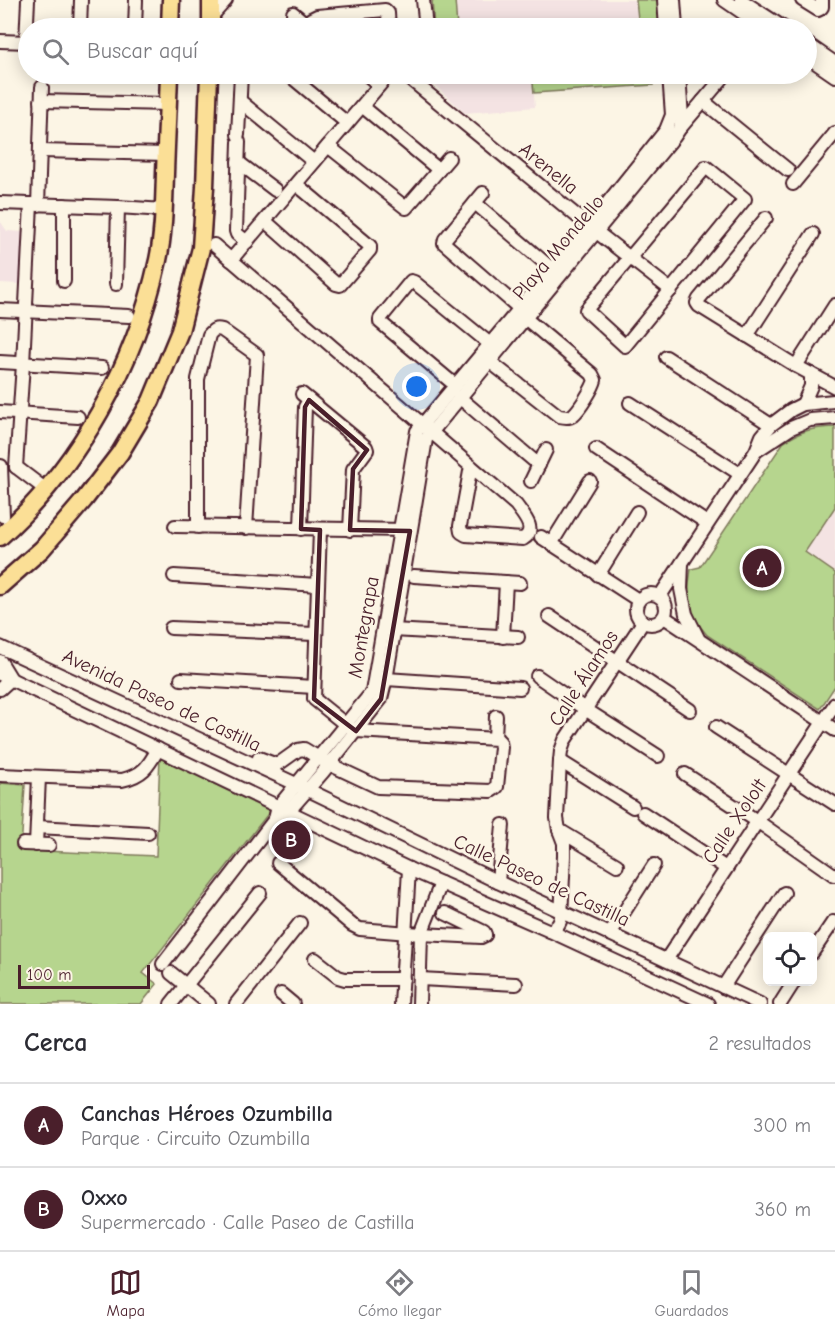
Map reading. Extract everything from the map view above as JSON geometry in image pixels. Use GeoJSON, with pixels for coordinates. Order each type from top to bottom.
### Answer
{"type":"FeatureCollection","features":[{"type":"Feature","properties":{"kind":"main road"},"geometry":{"type":"LineString","coordinates":[[170,18],[171,0]]}},
{"type":"Feature","properties":{"kind":"main road"},"geometry":{"type":"LineString","coordinates":[[211,0],[211,18]]}},
{"type":"Feature","properties":{"kind":"main road"},"geometry":{"type":"LineString","coordinates":[[0,537],[22,517],[65,465],[101,412],[126,358],[146,303],[158,258],[164,210],[169,84]]}},
{"type":"Feature","properties":{"kind":"main road"},"geometry":{"type":"LineString","coordinates":[[0,586],[42,549],[84,500],[120,453],[151,401],[180,331],[201,248],[209,84]]}},
{"type":"Feature","properties":{"kind":"street"},"geometry":{"type":"LineString","coordinates":[[28,0],[28,18]]}},
{"type":"Feature","properties":{"kind":"street"},"geometry":{"type":"LineString","coordinates":[[80,18],[81,0]]}},
{"type":"Feature","properties":{"kind":"street"},"geometry":{"type":"LineString","coordinates":[[135,18],[136,0]]}},
{"type":"Feature","properties":{"kind":"street"},"geometry":{"type":"LineString","coordinates":[[214,18],[225,0]]}},
{"type":"Feature","properties":{"kind":"street"},"geometry":{"type":"LineString","coordinates":[[423,0],[425,18]]}},
{"type":"Feature","properties":{"kind":"street"},"geometry":{"type":"LineString","coordinates":[[664,0],[665,18]]}},
{"type":"Feature","properties":{"kind":"street"},"geometry":{"type":"LineString","coordinates":[[675,0],[676,18]]}},
{"type":"Feature","properties":{"kind":"street"},"geometry":{"type":"LineString","coordinates":[[724,0],[753,18]]}},
{"type":"Feature","properties":{"kind":"street"},"geometry":{"type":"LineString","coordinates":[[741,0],[758,18]]}},
{"type":"Feature","properties":{"kind":"street"},"geometry":{"type":"LineString","coordinates":[[802,0],[818,10],[822,7],[822,0]]}},
{"type":"Feature","properties":{"kind":"street"},"geometry":{"type":"LineString","coordinates":[[313,18],[385,10],[388,18]]}},
{"type":"Feature","properties":{"kind":"street"},"geometry":{"type":"LineString","coordinates":[[293,13],[300,18]]}},
{"type":"Feature","properties":{"kind":"street"},"geometry":{"type":"LineString","coordinates":[[0,41],[18,42]]}},
{"type":"Feature","properties":{"kind":"street"},"geometry":{"type":"LineString","coordinates":[[817,50],[835,63]]}},
{"type":"Feature","properties":{"kind":"street"},"geometry":{"type":"LineString","coordinates":[[817,63],[835,76]]}},
{"type":"Feature","properties":{"kind":"street"},"geometry":{"type":"LineString","coordinates":[[241,84],[236,231],[247,242]]}},
{"type":"Feature","properties":{"kind":"street"},"geometry":{"type":"LineString","coordinates":[[300,84],[347,123]]}},
{"type":"Feature","properties":{"kind":"street","name":"Arenella"},"geometry":{"type":"LineString","coordinates":[[416,84],[671,290]]}},
{"type":"Feature","properties":{"kind":"street","name":"Playa Mondello"},"geometry":{"type":"LineString","coordinates":[[426,428],[459,397],[489,361],[552,269],[593,229],[666,130],[672,115],[670,84]]}},
{"type":"Feature","properties":{"kind":"street"},"geometry":{"type":"LineString","coordinates":[[680,84],[682,118],[680,128]]}},
{"type":"Feature","properties":{"kind":"street","name":"Playa Mondello"},"geometry":{"type":"LineString","coordinates":[[426,428],[455,385],[490,344],[522,313],[717,84]]}},
{"type":"Feature","properties":{"kind":"street"},"geometry":{"type":"LineString","coordinates":[[231,260],[379,85]]}},
{"type":"Feature","properties":{"kind":"street"},"geometry":{"type":"LineString","coordinates":[[16,467],[42,87]]}},
{"type":"Feature","properties":{"kind":"street"},"geometry":{"type":"LineString","coordinates":[[41,101],[168,104]]}},
{"type":"Feature","properties":{"kind":"street"},"geometry":{"type":"LineString","coordinates":[[240,101],[314,162]]}},
{"type":"Feature","properties":{"kind":"street"},"geometry":{"type":"LineString","coordinates":[[703,101],[788,170]]}},
{"type":"Feature","properties":{"kind":"street"},"geometry":{"type":"LineString","coordinates":[[362,106],[439,170]]}},
{"type":"Feature","properties":{"kind":"street"},"geometry":{"type":"LineString","coordinates":[[793,184],[835,134]]}},
{"type":"Feature","properties":{"kind":"street"},"geometry":{"type":"LineString","coordinates":[[328,146],[406,208],[449,159]]}},
{"type":"Feature","properties":{"kind":"street"},"geometry":{"type":"LineString","coordinates":[[39,152],[166,154]]}},
{"type":"Feature","properties":{"kind":"street"},"geometry":{"type":"LineString","coordinates":[[238,162],[275,190]]}},
{"type":"Feature","properties":{"kind":"street"},"geometry":{"type":"LineString","coordinates":[[706,167],[746,199],[625,346],[586,310],[630,257],[706,167]]}},
{"type":"Feature","properties":{"kind":"street"},"geometry":{"type":"LineString","coordinates":[[265,221],[336,284],[340,285],[348,276],[370,246],[296,184]]}},
{"type":"Feature","properties":{"kind":"street"},"geometry":{"type":"LineString","coordinates":[[483,193],[444,243],[596,380],[573,415],[559,416],[489,361]]}},
{"type":"Feature","properties":{"kind":"street"},"geometry":{"type":"LineString","coordinates":[[0,203],[164,210]]}},
{"type":"Feature","properties":{"kind":"street"},"geometry":{"type":"LineString","coordinates":[[475,203],[552,269]]}},
{"type":"Feature","properties":{"kind":"street"},"geometry":{"type":"LineString","coordinates":[[64,205],[64,281]]}},
{"type":"Feature","properties":{"kind":"street"},"geometry":{"type":"LineString","coordinates":[[116,284],[118,207]]}},
{"type":"Feature","properties":{"kind":"street"},"geometry":{"type":"LineString","coordinates":[[766,218],[699,299],[699,306],[796,366],[835,387]]}},
{"type":"Feature","properties":{"kind":"street"},"geometry":{"type":"LineString","coordinates":[[747,336],[813,234]]}},
{"type":"Feature","properties":{"kind":"street"},"geometry":{"type":"LineString","coordinates":[[214,246],[231,260],[426,428],[471,466],[516,505],[529,525],[526,538],[466,535],[461,532],[460,526],[471,466]]}},
{"type":"Feature","properties":{"kind":"street"},"geometry":{"type":"LineString","coordinates":[[455,385],[380,322],[380,319],[411,282],[414,282],[490,344]]}},
{"type":"Feature","properties":{"kind":"street"},"geometry":{"type":"LineString","coordinates":[[796,366],[835,305]]}},
{"type":"Feature","properties":{"kind":"street"},"geometry":{"type":"LineString","coordinates":[[0,310],[129,316]]}},
{"type":"Feature","properties":{"kind":"street"},"geometry":{"type":"LineString","coordinates":[[198,527],[198,379],[209,335],[216,328],[257,355],[246,528]]}},
{"type":"Feature","properties":{"kind":"street"},"geometry":{"type":"LineString","coordinates":[[666,357],[771,425]]}},
{"type":"Feature","properties":{"kind":"street"},"geometry":{"type":"LineString","coordinates":[[0,362],[102,368]]}},
{"type":"Feature","properties":{"kind":"street"},"geometry":{"type":"LineString","coordinates":[[803,404],[811,386],[811,374]]}},
{"type":"Feature","properties":{"kind":"street"},"geometry":{"type":"LineString","coordinates":[[301,529],[306,397],[367,450],[353,469],[350,530]]}},
{"type":"Feature","properties":{"kind":"street"},"geometry":{"type":"LineString","coordinates":[[459,397],[539,465]]}},
{"type":"Feature","properties":{"kind":"street"},"geometry":{"type":"LineString","coordinates":[[630,403],[740,474]]}},
{"type":"Feature","properties":{"kind":"street"},"geometry":{"type":"LineString","coordinates":[[660,596],[771,425],[803,404],[835,403]]}},
{"type":"Feature","properties":{"kind":"street"},"geometry":{"type":"LineString","coordinates":[[0,412],[78,417]]}},
{"type":"Feature","properties":{"kind":"street"},"geometry":{"type":"LineString","coordinates":[[756,451],[791,428],[810,420],[835,418]]}},
{"type":"Feature","properties":{"kind":"street","name":"Montegrapa"},"geometry":{"type":"LineString","coordinates":[[186,985],[167,968],[280,812],[306,782],[329,764],[372,692],[426,439],[426,428]]}},
{"type":"Feature","properties":{"kind":"street"},"geometry":{"type":"LineString","coordinates":[[596,449],[707,523]]}},
{"type":"Feature","properties":{"kind":"street"},"geometry":{"type":"LineString","coordinates":[[531,481],[546,450]]}},
{"type":"Feature","properties":{"kind":"street"},"geometry":{"type":"LineString","coordinates":[[3,516],[0,466],[16,467],[45,489]]}},
{"type":"Feature","properties":{"kind":"street"},"geometry":{"type":"LineString","coordinates":[[590,481],[546,541],[638,600]]}},
{"type":"Feature","properties":{"kind":"street"},"geometry":{"type":"LineString","coordinates":[[598,575],[637,512]]}},
{"type":"Feature","properties":{"kind":"street"},"geometry":{"type":"LineString","coordinates":[[175,526],[405,530]]}},
{"type":"Feature","properties":{"kind":"street"},"geometry":{"type":"LineString","coordinates":[[172,726],[177,721],[183,722],[277,765],[298,750],[304,749],[329,764],[378,787],[491,791],[496,789],[501,747],[500,742],[495,738],[351,727],[314,699],[320,530]]}},
{"type":"Feature","properties":{"kind":"street","name":"Montegrapa"},"geometry":{"type":"LineString","coordinates":[[306,782],[318,757],[381,699],[393,630],[405,530]]}},
{"type":"Feature","properties":{"kind":"street"},"geometry":{"type":"LineString","coordinates":[[682,562],[681,589],[686,614],[699,639]]}},
{"type":"Feature","properties":{"kind":"street"},"geometry":{"type":"LineString","coordinates":[[174,576],[318,585]]}},
{"type":"Feature","properties":{"kind":"street"},"geometry":{"type":"LineString","coordinates":[[414,576],[520,583]]}},
{"type":"Feature","properties":{"kind":"street"},"geometry":{"type":"LineString","coordinates":[[503,637],[506,582]]}},
{"type":"Feature","properties":{"kind":"street"},"geometry":{"type":"LineString","coordinates":[[652,593],[660,596],[667,610],[664,617],[658,623],[643,622],[637,616],[638,600],[652,593]]}},
{"type":"Feature","properties":{"kind":"street"},"geometry":{"type":"LineString","coordinates":[[549,616],[690,710]]}},
{"type":"Feature","properties":{"kind":"street"},"geometry":{"type":"LineString","coordinates":[[664,617],[835,730]]}},
{"type":"Feature","properties":{"kind":"street","name":"Calle Álamos"},"geometry":{"type":"LineString","coordinates":[[550,931],[560,923],[564,843],[557,818],[561,752],[565,740],[643,622]]}},
{"type":"Feature","properties":{"kind":"street"},"geometry":{"type":"LineString","coordinates":[[171,628],[315,634]]}},
{"type":"Feature","properties":{"kind":"street"},"geometry":{"type":"LineString","coordinates":[[393,630],[518,638]]}},
{"type":"Feature","properties":{"kind":"street","name":"Avenida Paseo de Castilla"},"geometry":{"type":"LineString","coordinates":[[0,646],[172,726],[306,782]]}},
{"type":"Feature","properties":{"kind":"street"},"geometry":{"type":"LineString","coordinates":[[0,662],[6,676],[158,749],[280,812],[550,931],[708,1004]]}},
{"type":"Feature","properties":{"kind":"street"},"geometry":{"type":"LineString","coordinates":[[537,675],[658,756]]}},
{"type":"Feature","properties":{"kind":"street"},"geometry":{"type":"LineString","coordinates":[[0,688],[6,676]]}},
{"type":"Feature","properties":{"kind":"street"},"geometry":{"type":"LineString","coordinates":[[182,679],[314,687]]}},
{"type":"Feature","properties":{"kind":"street"},"geometry":{"type":"LineString","coordinates":[[386,679],[520,688]]}},
{"type":"Feature","properties":{"kind":"street","name":"Calle Xololt"},"geometry":{"type":"LineString","coordinates":[[666,960],[835,704]]}},
{"type":"Feature","properties":{"kind":"street"},"geometry":{"type":"LineString","coordinates":[[495,738],[496,716]]}},
{"type":"Feature","properties":{"kind":"street"},"geometry":{"type":"LineString","coordinates":[[717,727],[835,804]]}},
{"type":"Feature","properties":{"kind":"street"},"geometry":{"type":"LineString","coordinates":[[0,775],[122,780],[144,771],[158,749]]}},
{"type":"Feature","properties":{"kind":"street"},"geometry":{"type":"LineString","coordinates":[[560,761],[726,868]]}},
{"type":"Feature","properties":{"kind":"street"},"geometry":{"type":"LineString","coordinates":[[685,774],[834,874]]}},
{"type":"Feature","properties":{"kind":"street"},"geometry":{"type":"LineString","coordinates":[[39,777],[37,827],[29,844],[50,845]]}},
{"type":"Feature","properties":{"kind":"street","name":"Calle Paseo de Castilla"},"geometry":{"type":"LineString","coordinates":[[306,782],[498,882],[760,1004]]}},
{"type":"Feature","properties":{"kind":"street"},"geometry":{"type":"LineString","coordinates":[[498,882],[503,825]]}},
{"type":"Feature","properties":{"kind":"street"},"geometry":{"type":"LineString","coordinates":[[37,827],[148,833]]}},
{"type":"Feature","properties":{"kind":"street"},"geometry":{"type":"LineString","coordinates":[[559,830],[617,865]]}},
{"type":"Feature","properties":{"kind":"street"},"geometry":{"type":"LineString","coordinates":[[278,863],[352,925],[360,928],[421,934],[485,935],[484,932],[445,913]]}},
{"type":"Feature","properties":{"kind":"street"},"geometry":{"type":"LineString","coordinates":[[610,934],[654,865]]}},
{"type":"Feature","properties":{"kind":"street"},"geometry":{"type":"LineString","coordinates":[[401,1004],[409,869]]}},
{"type":"Feature","properties":{"kind":"street"},"geometry":{"type":"LineString","coordinates":[[419,1004],[421,934],[441,883]]}},
{"type":"Feature","properties":{"kind":"street"},"geometry":{"type":"LineString","coordinates":[[171,1004],[260,893]]}},
{"type":"Feature","properties":{"kind":"street"},"geometry":{"type":"LineString","coordinates":[[723,987],[784,893]]}},
{"type":"Feature","properties":{"kind":"street"},"geometry":{"type":"LineString","coordinates":[[817,947],[833,922]]}},
{"type":"Feature","properties":{"kind":"street"},"geometry":{"type":"LineString","coordinates":[[236,1004],[300,923]]}},
{"type":"Feature","properties":{"kind":"street"},"geometry":{"type":"LineString","coordinates":[[315,959],[338,977],[345,979],[403,979]]}},
{"type":"Feature","properties":{"kind":"street"},"geometry":{"type":"LineString","coordinates":[[420,979],[516,984]]}},
{"type":"Feature","properties":{"kind":"street"},"geometry":{"type":"LineString","coordinates":[[186,985],[209,1004]]}},
{"type":"Feature","properties":{"kind":"street"},"geometry":{"type":"LineString","coordinates":[[780,1004],[791,986]]}},
{"type":"Feature","properties":{"kind":"street"},"geometry":{"type":"LineString","coordinates":[[281,994],[293,1004]]}},
{"type":"Feature","properties":{"kind":"highlighted area"},"geometry":{"type":"Polygon","coordinates":[[[309,400],[367,450],[353,469],[350,530],[410,531],[381,699],[356,731],[314,699],[320,530],[301,529],[305,407],[309,400]]]}},
{"type":"Feature","properties":{"kind":"shaded area"},"geometry":{"type":"Polygon","coordinates":[[[455,0],[636,0],[638,18],[456,18],[455,0]]]}},
{"type":"Feature","properties":{"kind":"shaded area"},"geometry":{"type":"Polygon","coordinates":[[[433,84],[533,84],[535,107],[465,113],[433,84]]]}},
{"type":"Feature","properties":{"kind":"shaded area"},"geometry":{"type":"Polygon","coordinates":[[[0,221],[7,231],[23,232],[20,284],[0,283],[0,221]]]}},
{"type":"Feature","properties":{"kind":"shaded area"},"geometry":{"type":"Polygon","coordinates":[[[835,507],[835,573],[805,553],[835,507]]]}},
{"type":"Feature","properties":{"kind":"green space"},"geometry":{"type":"Polygon","coordinates":[[[432,0],[455,0],[456,18],[433,18],[432,0]]]}},
{"type":"Feature","properties":{"kind":"green space"},"geometry":{"type":"Polygon","coordinates":[[[636,0],[659,0],[660,18],[638,18],[636,0]]]}},
{"type":"Feature","properties":{"kind":"green space"},"geometry":{"type":"Polygon","coordinates":[[[533,84],[653,84],[653,85],[534,93],[533,84]]]}},
{"type":"Feature","properties":{"kind":"green space"},"geometry":{"type":"Polygon","coordinates":[[[835,427],[835,507],[805,552],[835,573],[835,686],[820,709],[707,635],[692,612],[689,588],[691,569],[700,567],[783,443],[808,430],[835,427]]]}},
{"type":"Feature","properties":{"kind":"green space"},"geometry":{"type":"Polygon","coordinates":[[[160,756],[271,810],[143,973],[157,984],[141,1004],[0,1004],[0,783],[25,785],[21,850],[156,856],[160,756]]]}},
{"type":"Feature","properties":{"kind":"place","name":"Canchas Héroes Ozumbilla"},"geometry":{"type":"Point","coordinates":[762,568]}},
{"type":"Feature","properties":{"kind":"place","name":"Oxxo"},"geometry":{"type":"Point","coordinates":[291,840]}}]}
